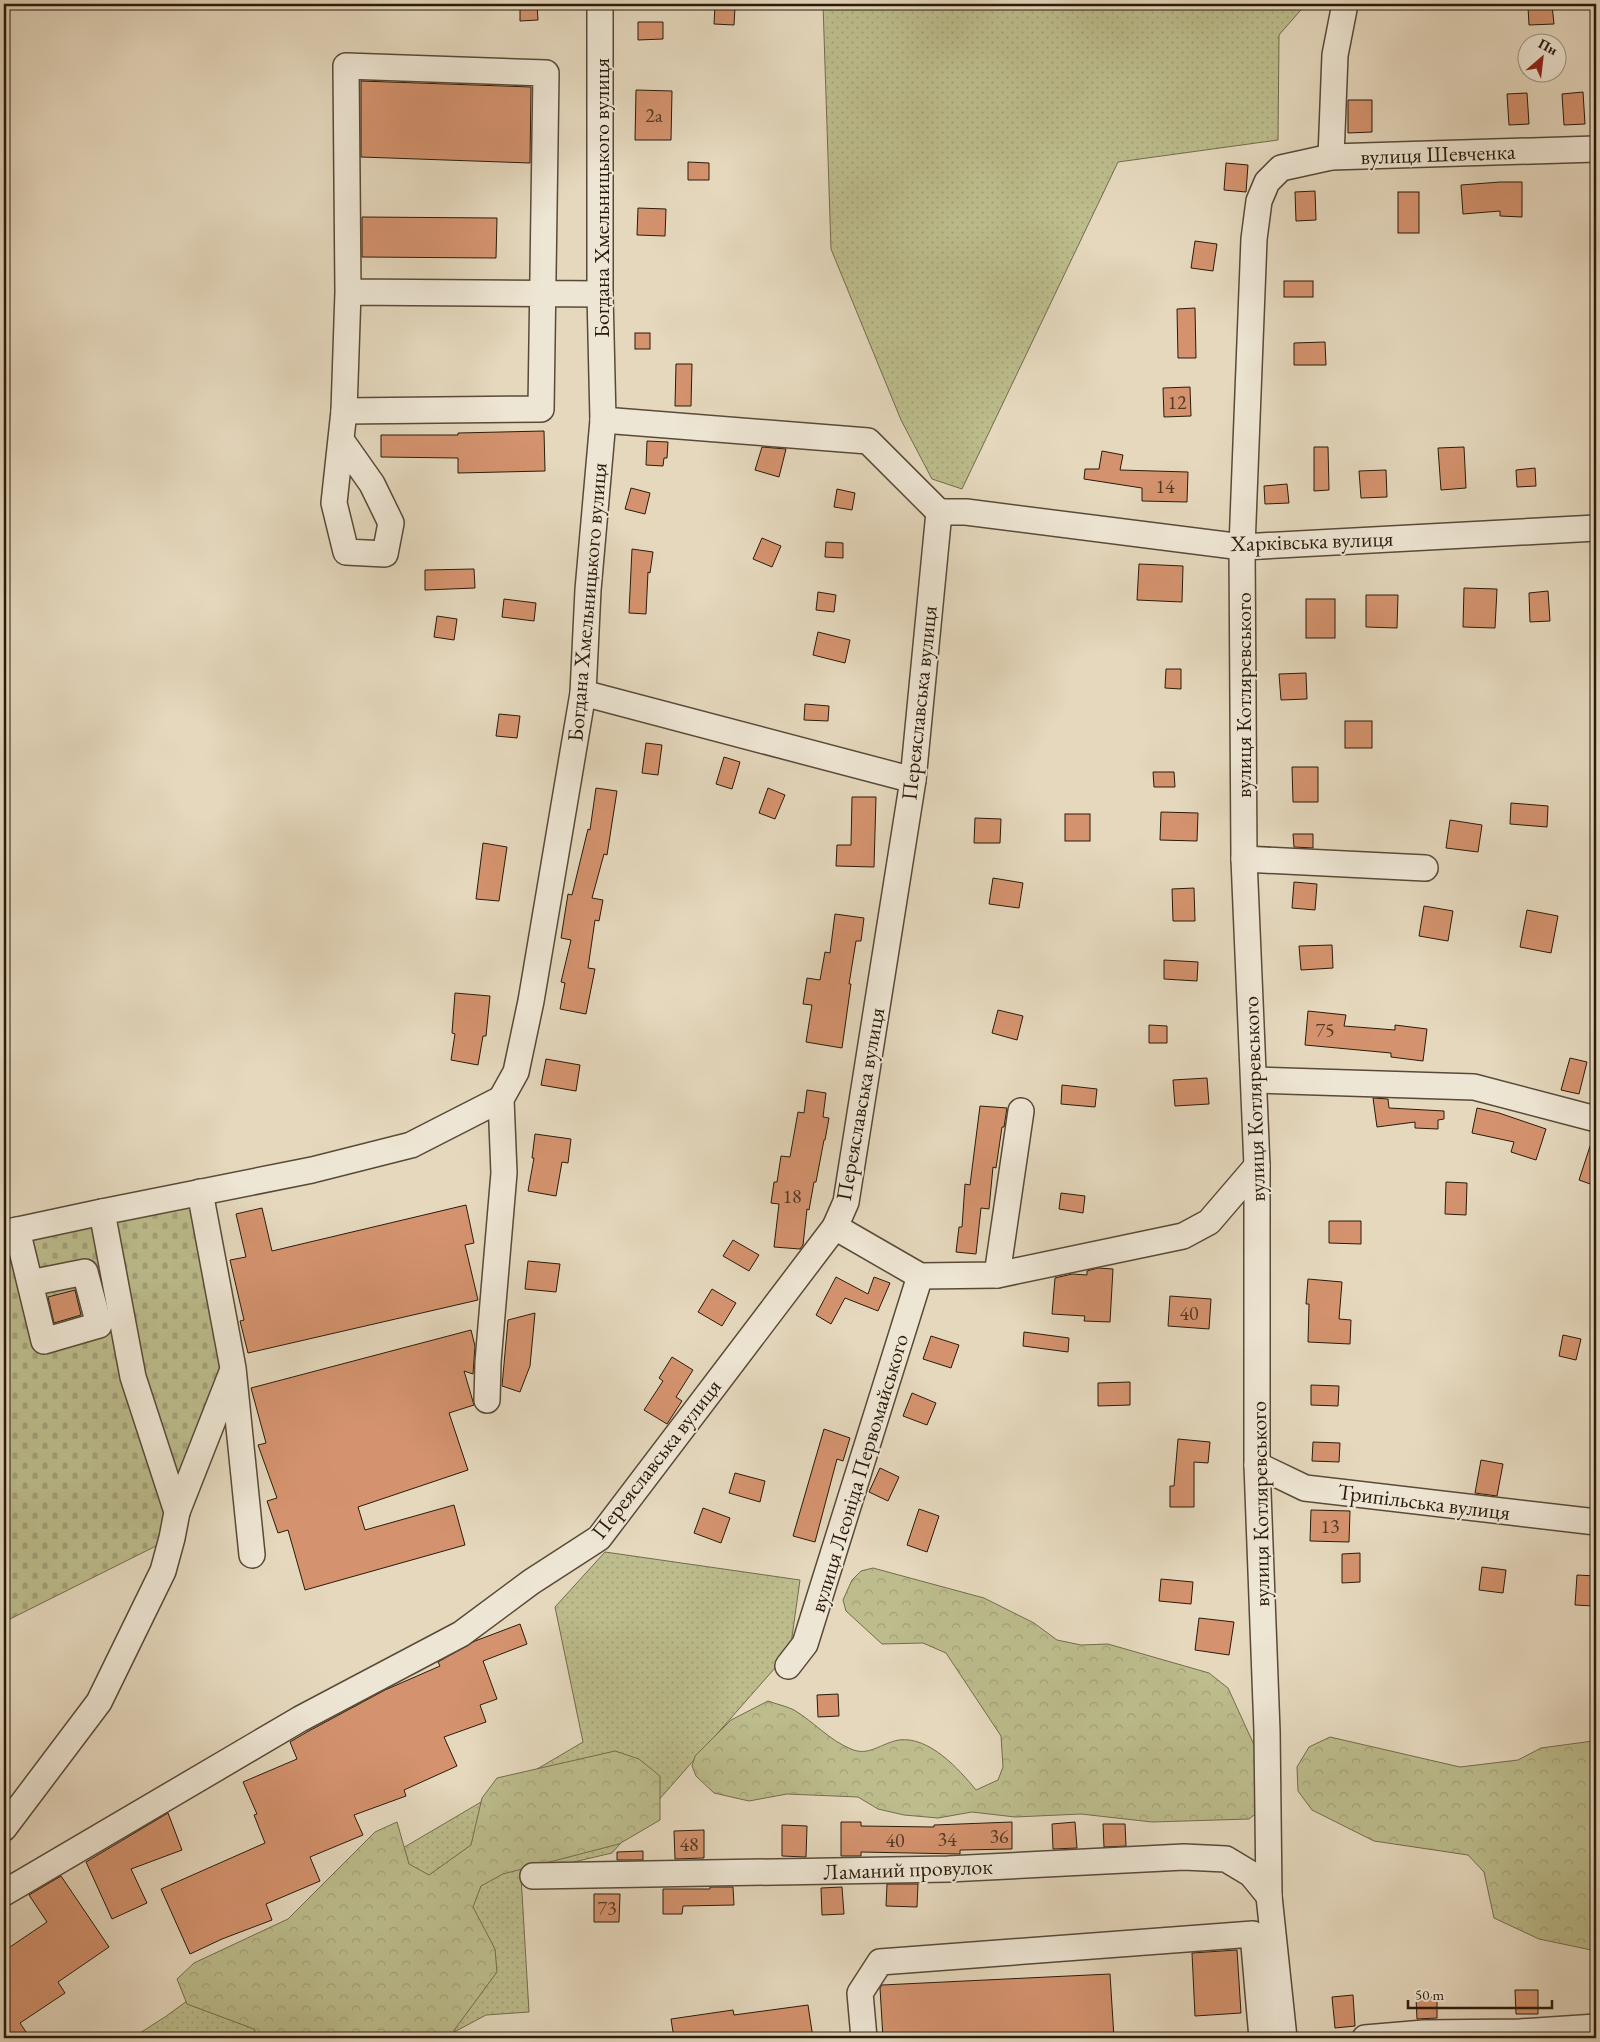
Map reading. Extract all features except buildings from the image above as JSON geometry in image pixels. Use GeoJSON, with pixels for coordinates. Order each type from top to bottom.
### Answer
{"type":"FeatureCollection","features":[{"type":"Feature","properties":{"kind":"street","name":"Богдана Хмельницького вулиця"},"geometry":{"type":"LineString","coordinates":[[501,1099],[516,1072],[531,1001],[583,693],[588,590],[603,420],[600,294],[600,4]]}},
{"type":"Feature","properties":{"kind":"street"},"geometry":{"type":"LineString","coordinates":[[1331,156],[1335,56],[1346,4]]}},
{"type":"Feature","properties":{"kind":"street"},"geometry":{"type":"LineString","coordinates":[[341,440],[344,411],[348,292],[346,66],[546,73],[541,409],[344,411]]}},
{"type":"Feature","properties":{"kind":"street","name":"вулиця Шевченка"},"geometry":{"type":"LineString","coordinates":[[1281,168],[1331,156],[1596,149]]}},
{"type":"Feature","properties":{"kind":"street","name":"вулиця Котляревського"},"geometry":{"type":"LineString","coordinates":[[1281,168],[1267,182],[1259,201],[1254,239],[1242,547],[1244,859],[1255,1080],[1257,1166],[1257,1465],[1267,1731],[1269,1896],[1284,2038]]}},
{"type":"Feature","properties":{"kind":"street"},"geometry":{"type":"LineString","coordinates":[[348,292],[600,294]]}},
{"type":"Feature","properties":{"kind":"street"},"geometry":{"type":"LineString","coordinates":[[603,420],[868,441],[939,512]]}},
{"type":"Feature","properties":{"kind":"street","name":"Харківська вулиця"},"geometry":{"type":"LineString","coordinates":[[939,512],[966,512],[1242,547],[1596,528]]}},
{"type":"Feature","properties":{"kind":"street","name":"Переяславська вулиця"},"geometry":{"type":"LineString","coordinates":[[4,1893],[300,1719],[460,1634],[532,1582],[600,1538],[835,1227],[846,1202],[913,780],[939,512]]}},
{"type":"Feature","properties":{"kind":"street"},"geometry":{"type":"LineString","coordinates":[[583,693],[913,780]]}},
{"type":"Feature","properties":{"kind":"street"},"geometry":{"type":"LineString","coordinates":[[1244,859],[1425,868]]}},
{"type":"Feature","properties":{"kind":"street"},"geometry":{"type":"LineString","coordinates":[[1255,1080],[1474,1088],[1596,1119]]}},
{"type":"Feature","properties":{"kind":"street"},"geometry":{"type":"LineString","coordinates":[[30,1283],[10,1232],[312,1170],[411,1145],[501,1099],[504,1173],[488,1362],[487,1400]]}},
{"type":"Feature","properties":{"kind":"street"},"geometry":{"type":"LineString","coordinates":[[997,1275],[1021,1111]]}},
{"type":"Feature","properties":{"kind":"street"},"geometry":{"type":"LineString","coordinates":[[835,1227],[920,1276],[997,1275],[1183,1236],[1210,1222],[1257,1166]]}},
{"type":"Feature","properties":{"kind":"street"},"geometry":{"type":"LineString","coordinates":[[200,1192],[234,1368],[252,1555]]}},
{"type":"Feature","properties":{"kind":"street"},"geometry":{"type":"LineString","coordinates":[[102,1212],[133,1377],[177,1512]]}},
{"type":"Feature","properties":{"kind":"street","name":"вулиця Леоніда Первомайського"},"geometry":{"type":"LineString","coordinates":[[788,1666],[805,1644],[920,1276]]}},
{"type":"Feature","properties":{"kind":"street"},"geometry":{"type":"LineString","coordinates":[[4,1828],[99,1702],[163,1571],[177,1512],[234,1368]]}},
{"type":"Feature","properties":{"kind":"street","name":"Трипільська вулиця"},"geometry":{"type":"LineString","coordinates":[[1257,1465],[1304,1488],[1596,1522]]}},
{"type":"Feature","properties":{"kind":"street","name":"Ламаний провулок"},"geometry":{"type":"LineString","coordinates":[[533,1876],[948,1869],[1184,1857],[1226,1859],[1251,1874],[1269,1896]]}},
{"type":"Feature","properties":{"kind":"street"},"geometry":{"type":"LineString","coordinates":[[864,2038],[860,1993],[880,1962],[1253,1934],[1262,2038]]}},
{"type":"Feature","properties":{"kind":"street"},"geometry":{"type":"LineString","coordinates":[[1365,2038],[1424,2033],[1520,2032],[1596,2027]]}},
{"type":"Feature","properties":{"kind":"green space"},"geometry":{"type":"Polygon","coordinates":[[[823,4],[1306,4],[1279,35],[1278,140],[1118,162],[962,489],[932,479],[901,420],[831,249],[823,4]]]}},
{"type":"Feature","properties":{"kind":"green space"},"geometry":{"type":"Polygon","coordinates":[[[200,1192],[233,1368],[172,1538],[4,1622],[4,1236],[200,1192]]]}},
{"type":"Feature","properties":{"kind":"green space"},"geometry":{"type":"Polygon","coordinates":[[[605,1552],[800,1580],[790,1651],[612,1853],[521,1876],[529,2012],[486,2015],[443,2038],[132,2038],[165,2017],[374,1865],[583,1742],[555,1607],[605,1552]]]}},
{"type":"Feature","properties":{"kind":"green space"},"geometry":{"type":"Polygon","coordinates":[[[873,1568],[984,1598],[1034,1623],[1057,1640],[1081,1645],[1108,1644],[1209,1673],[1228,1688],[1255,1747],[1258,1812],[1249,1819],[1152,1822],[1081,1814],[1015,1817],[972,1812],[938,1818],[904,1815],[878,1809],[858,1797],[787,1794],[749,1801],[714,1793],[696,1776],[692,1766],[695,1756],[731,1720],[768,1701],[794,1710],[836,1741],[851,1749],[864,1751],[899,1740],[910,1740],[921,1743],[942,1756],[976,1790],[998,1780],[1003,1767],[1001,1736],[946,1653],[923,1643],[882,1644],[846,1611],[843,1600],[852,1580],[861,1571],[873,1568]]]}},
{"type":"Feature","properties":{"kind":"green space"},"geometry":{"type":"Polygon","coordinates":[[[1330,1737],[1460,1767],[1518,1760],[1541,1748],[1593,1741],[1596,1738],[1596,1951],[1539,1939],[1494,1918],[1484,1872],[1468,1855],[1374,1841],[1312,1810],[1298,1791],[1297,1767],[1309,1747],[1330,1737]]]}},
{"type":"Feature","properties":{"kind":"green space"},"geometry":{"type":"Polygon","coordinates":[[[615,1751],[639,1759],[660,1776],[660,1820],[619,1844],[503,1874],[481,1886],[473,1907],[495,1949],[497,1972],[455,2029],[453,2038],[258,2038],[254,2029],[187,2004],[177,1979],[194,1963],[288,1919],[375,1832],[397,1822],[409,1864],[429,1875],[471,1845],[482,1798],[497,1778],[615,1751]]]}}]}
